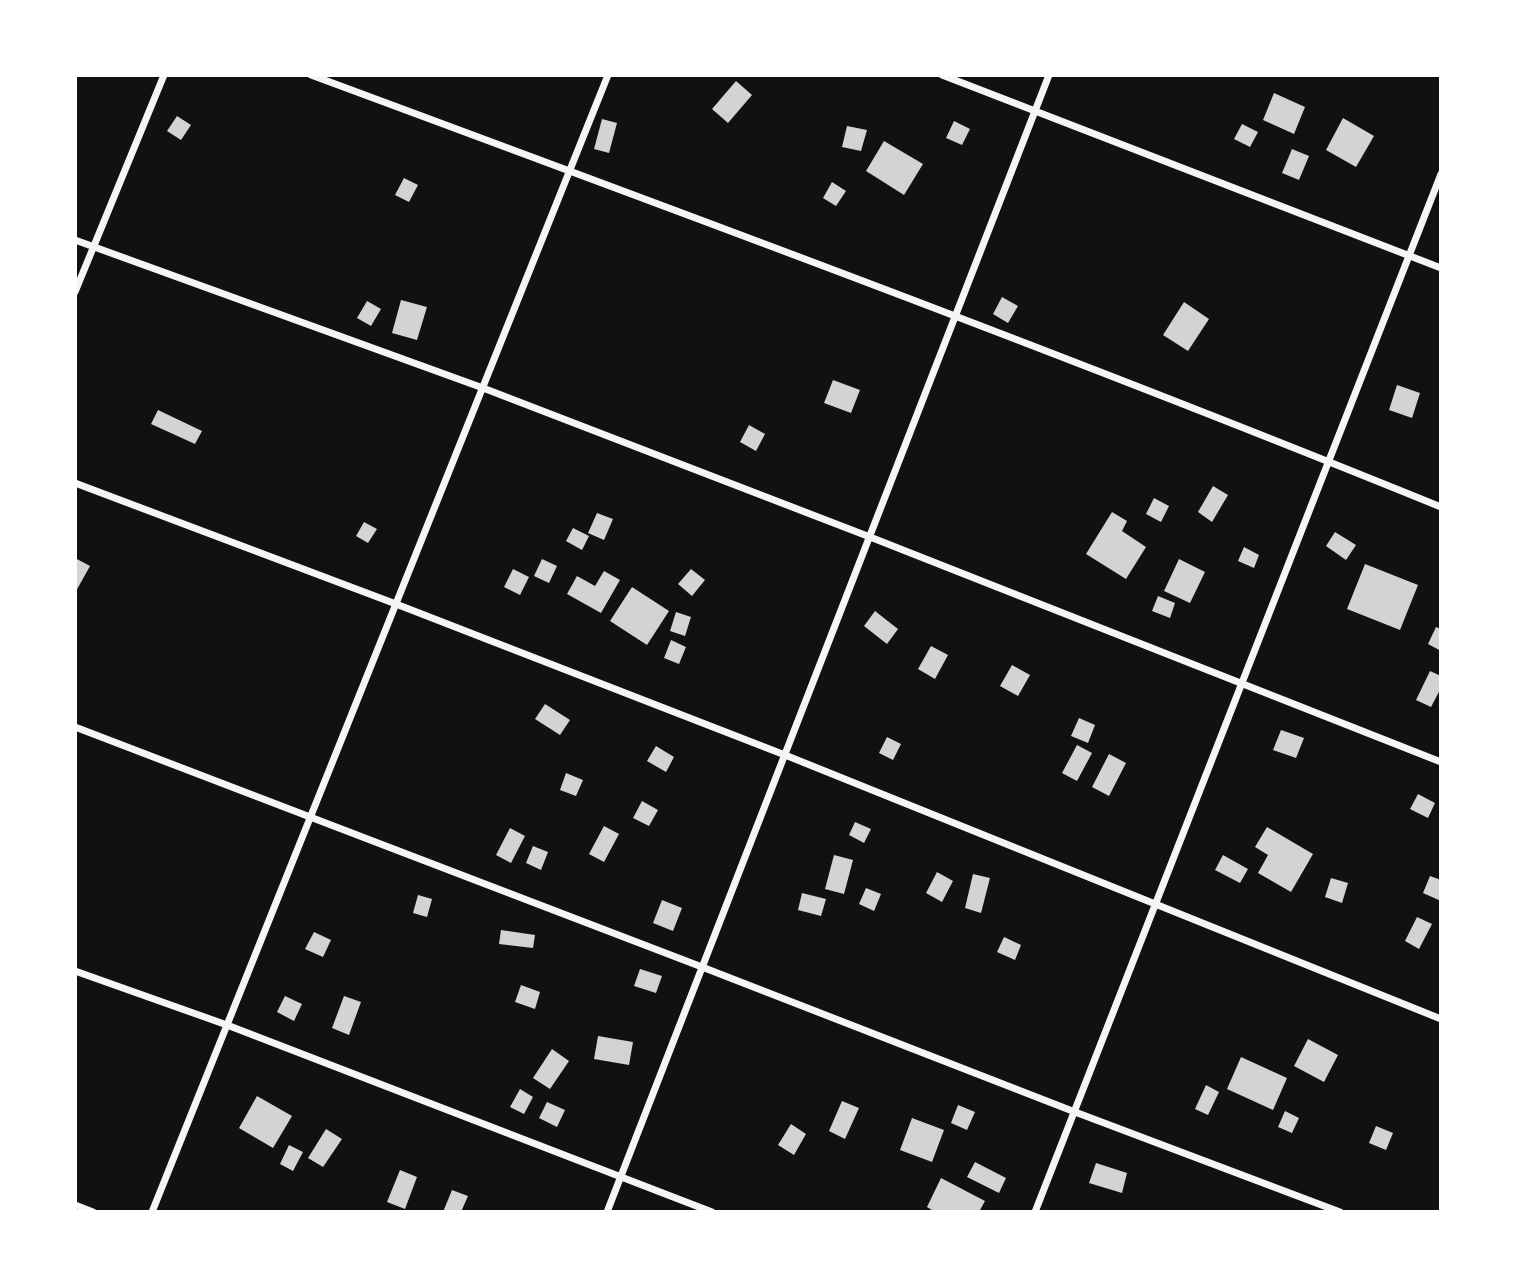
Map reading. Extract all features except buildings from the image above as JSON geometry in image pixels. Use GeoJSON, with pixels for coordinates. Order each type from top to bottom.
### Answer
{"type":"FeatureCollection","features":[{"type":"Feature","properties":{"kind":"street"},"geometry":{"type":"LineString","coordinates":[[75,292],[164,75]]}},
{"type":"Feature","properties":{"kind":"street"},"geometry":{"type":"LineString","coordinates":[[311,75],[956,316],[1441,507]]}},
{"type":"Feature","properties":{"kind":"street"},"geometry":{"type":"LineString","coordinates":[[152,1212],[608,75]]}},
{"type":"Feature","properties":{"kind":"street"},"geometry":{"type":"LineString","coordinates":[[942,75],[1441,268]]}},
{"type":"Feature","properties":{"kind":"street"},"geometry":{"type":"LineString","coordinates":[[607,1212],[1049,75]]}},
{"type":"Feature","properties":{"kind":"street"},"geometry":{"type":"LineString","coordinates":[[1035,1212],[1441,174]]}},
{"type":"Feature","properties":{"kind":"street"},"geometry":{"type":"LineString","coordinates":[[75,240],[483,388],[1441,762]]}},
{"type":"Feature","properties":{"kind":"street"},"geometry":{"type":"LineString","coordinates":[[75,483],[785,755],[1441,1018]]}},
{"type":"Feature","properties":{"kind":"street"},"geometry":{"type":"LineString","coordinates":[[75,727],[1340,1212]]}},
{"type":"Feature","properties":{"kind":"street"},"geometry":{"type":"LineString","coordinates":[[75,971],[227,1026],[712,1212]]}},
{"type":"Feature","properties":{"kind":"street"},"geometry":{"type":"LineString","coordinates":[[75,1206],[93,1212]]}}]}
